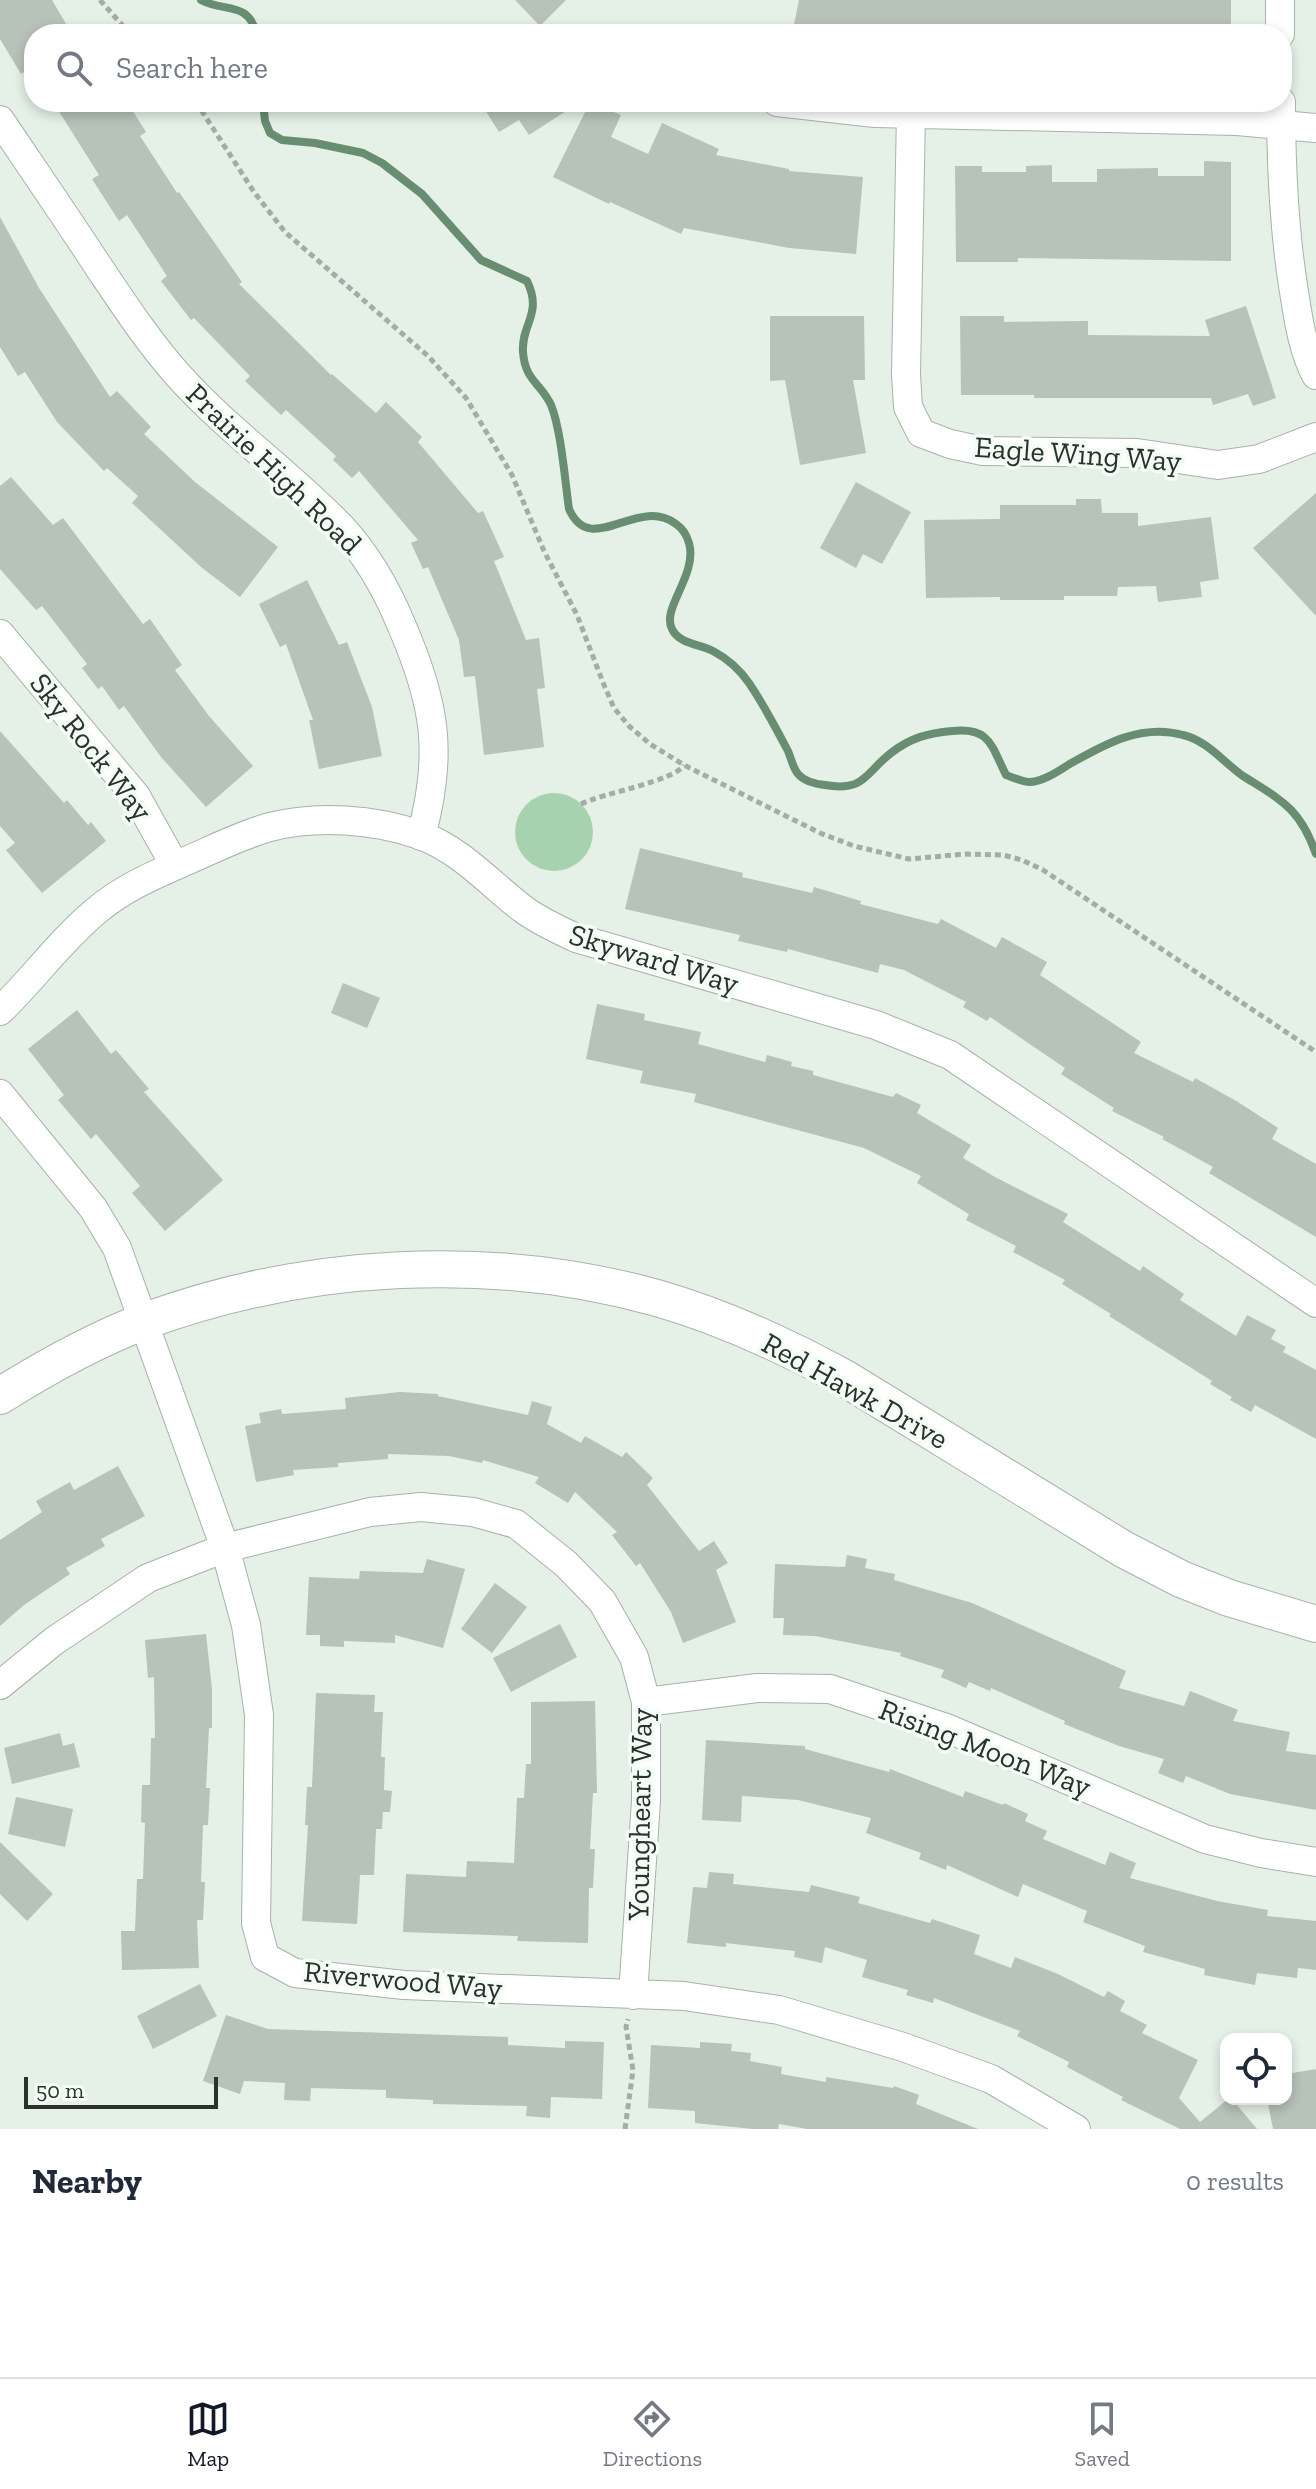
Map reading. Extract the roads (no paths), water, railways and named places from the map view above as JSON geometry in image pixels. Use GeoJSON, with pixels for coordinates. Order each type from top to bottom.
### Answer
{"type":"FeatureCollection","features":[{"type":"Feature","properties":{"kind":"street"},"geometry":{"type":"LineString","coordinates":[[1280,0],[1280,24]]}},
{"type":"Feature","properties":{"kind":"street"},"geometry":{"type":"LineString","coordinates":[[866,112],[1281,112],[1316,128]]}},
{"type":"Feature","properties":{"kind":"street"},"geometry":{"type":"LineString","coordinates":[[1281,112],[1289,265],[1300,324],[1316,375]]}},
{"type":"Feature","properties":{"kind":"street","name":"Eagle Wing Way"},"geometry":{"type":"LineString","coordinates":[[911,113],[906,374],[908,407],[921,433],[950,444],[983,451],[1137,453],[1218,465],[1259,459],[1316,437]]}},
{"type":"Feature","properties":{"kind":"street","name":"Prairie High Road"},"geometry":{"type":"LineString","coordinates":[[4,136],[145,336],[176,373],[236,435],[341,527],[376,571],[419,664],[433,720],[434,774],[421,836]]}},
{"type":"Feature","properties":{"kind":"street","name":"Sky Rock Way"},"geometry":{"type":"LineString","coordinates":[[0,634],[136,796],[175,866]]}},
{"type":"Feature","properties":{"kind":"street","name":"Skyward Way"},"geometry":{"type":"LineString","coordinates":[[0,1011],[74,930],[97,910],[140,881],[238,838],[300,821],[333,820],[421,836],[471,864],[538,919],[576,938],[876,1025],[950,1055],[1316,1303]]}},
{"type":"Feature","properties":{"kind":"street","name":"Riverwood Way"},"geometry":{"type":"LineString","coordinates":[[0,1094],[93,1208],[117,1248],[225,1548],[246,1625],[259,1715],[256,1923],[265,1957],[295,1973],[404,1985],[684,1996],[779,2010],[875,2038],[991,2079],[1076,2129]]}},
{"type":"Feature","properties":{"kind":"street","name":"Red Hawk Drive"},"geometry":{"type":"LineString","coordinates":[[0,1396],[49,1367],[144,1322],[255,1291],[307,1281],[411,1269],[517,1273],[568,1280],[657,1298],[706,1314],[800,1354],[1123,1549],[1181,1579],[1229,1598],[1316,1624]]}},
{"type":"Feature","properties":{"kind":"street","name":"Youngheart Way"},"geometry":{"type":"LineString","coordinates":[[0,1685],[54,1641],[148,1578],[225,1548],[370,1512],[421,1507],[473,1512],[516,1524],[566,1564],[602,1601],[634,1657],[646,1702],[646,1801],[633,1995]]}},
{"type":"Feature","properties":{"kind":"street","name":"Rising Moon Way"},"geometry":{"type":"LineString","coordinates":[[646,1702],[757,1688],[830,1689],[949,1729],[1205,1839],[1316,1862]]}},
{"type":"Feature","properties":{"kind":"waterway"},"geometry":{"type":"LineString","coordinates":[[201,0],[241,12],[253,24]]}},
{"type":"Feature","properties":{"kind":"waterway"},"geometry":{"type":"LineString","coordinates":[[264,112],[270,133],[282,140],[363,153],[382,163],[422,194],[481,260],[527,281],[533,302],[523,342],[524,362],[551,405],[560,441],[569,509],[578,523],[590,528],[602,528],[646,516],[661,517],[684,532],[688,540],[689,567],[671,611],[672,629],[685,641],[729,661],[742,674],[765,708],[801,776],[818,784],[849,786],[863,779],[891,753],[912,740],[935,733],[965,731],[982,735],[988,740],[1006,775],[1034,782],[1123,738],[1167,732],[1200,742],[1243,776],[1279,799],[1296,815],[1316,854]]}}]}
